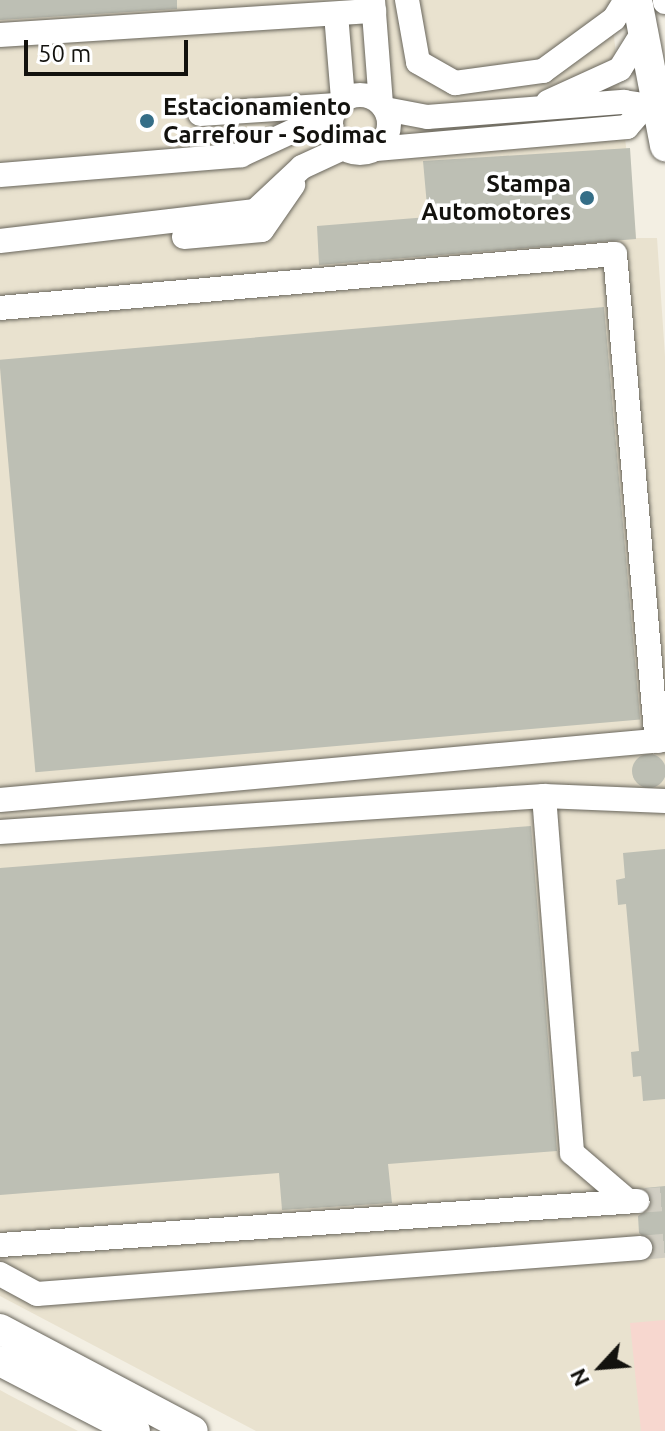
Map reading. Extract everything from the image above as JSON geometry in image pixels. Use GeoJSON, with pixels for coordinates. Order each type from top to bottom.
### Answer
{"type":"FeatureCollection","features":[{"type":"Feature","properties":{"kind":"main road"},"geometry":{"type":"LineString","coordinates":[[637,0],[654,108],[665,146]]}},
{"type":"Feature","properties":{"kind":"main road"},"geometry":{"type":"LineString","coordinates":[[3,1350],[135,1431]]}},
{"type":"Feature","properties":{"kind":"main road"},"geometry":{"type":"LineString","coordinates":[[3,1350],[193,1431]]}},
{"type":"Feature","properties":{"kind":"lane"},"geometry":{"type":"LineString","coordinates":[[407,0],[418,62],[455,83],[543,71],[614,19],[626,0]]}},
{"type":"Feature","properties":{"kind":"lane"},"geometry":{"type":"LineString","coordinates":[[0,35],[169,21],[176,28],[336,14],[373,5],[388,135],[376,149]]}},
{"type":"Feature","properties":{"kind":"lane"},"geometry":{"type":"LineString","coordinates":[[336,14],[338,106],[331,127],[343,148]]}},
{"type":"Feature","properties":{"kind":"lane"},"geometry":{"type":"LineString","coordinates":[[535,108],[620,69],[641,35]]}},
{"type":"Feature","properties":{"kind":"lane"},"geometry":{"type":"LineString","coordinates":[[0,175],[241,155],[359,95],[383,106],[427,117],[624,102],[654,108]]}},
{"type":"Feature","properties":{"kind":"lane"},"geometry":{"type":"LineString","coordinates":[[200,114],[338,106]]}},
{"type":"Feature","properties":{"kind":"lane"},"geometry":{"type":"LineString","coordinates":[[0,241],[255,211],[302,167],[343,148],[376,149],[627,127],[654,108]]}},
{"type":"Feature","properties":{"kind":"lane"},"geometry":{"type":"LineString","coordinates":[[184,237],[262,230],[302,167]]}},
{"type":"Feature","properties":{"kind":"lane"},"geometry":{"type":"LineString","coordinates":[[0,308],[615,254],[661,740],[0,800]]}},
{"type":"Feature","properties":{"kind":"lane"},"geometry":{"type":"LineString","coordinates":[[0,1245],[632,1201],[572,1153],[544,796]]}},
{"type":"Feature","properties":{"kind":"lane"},"geometry":{"type":"LineString","coordinates":[[0,832],[544,796],[665,801]]}},
{"type":"Feature","properties":{"kind":"lane"},"geometry":{"type":"LineString","coordinates":[[0,1274],[37,1294],[640,1248]]}},
{"type":"Feature","properties":{"kind":"shaded area"},"geometry":{"type":"Polygon","coordinates":[[[0,0],[610,0],[636,238],[657,238],[665,356],[665,1431],[256,1431],[0,1296],[0,0]]]}},
{"type":"Feature","properties":{"kind":"shaded area"},"geometry":{"type":"Polygon","coordinates":[[[665,1320],[665,1431],[641,1431],[630,1323],[665,1320]]]}},
{"type":"Feature","properties":{"kind":"shaded area"},"geometry":{"type":"Polygon","coordinates":[[[0,1390],[9,1395],[78,1431],[0,1431],[0,1390]]]}},
{"type":"Feature","properties":{"kind":"building"},"geometry":{"type":"Polygon","coordinates":[[[0,0],[177,0],[177,9],[0,20],[0,0]]]}},
{"type":"Feature","properties":{"kind":"building"},"geometry":{"type":"Polygon","coordinates":[[[630,148],[636,239],[319,265],[317,226],[428,217],[423,161],[630,148]]]}},
{"type":"Feature","properties":{"kind":"building"},"geometry":{"type":"Polygon","coordinates":[[[604,307],[640,719],[35,772],[0,360],[604,307]]]}},
{"type":"Feature","properties":{"kind":"building"},"geometry":{"type":"Polygon","coordinates":[[[649,754],[661,759],[666,771],[661,783],[649,788],[637,783],[632,771],[637,759],[649,754]]]}},
{"type":"Feature","properties":{"kind":"building"},"geometry":{"type":"Polygon","coordinates":[[[531,826],[557,1151],[388,1164],[392,1203],[282,1210],[279,1173],[0,1195],[0,868],[531,826]]]}},
{"type":"Feature","properties":{"kind":"building"},"geometry":{"type":"Polygon","coordinates":[[[665,849],[665,1099],[643,1101],[641,1076],[633,1077],[631,1052],[639,1051],[626,904],[618,905],[616,880],[625,878],[623,853],[665,849]]]}},
{"type":"Feature","properties":{"kind":"building"},"geometry":{"type":"Polygon","coordinates":[[[665,1186],[665,1256],[651,1257],[655,1246],[639,1233],[638,1216],[651,1207],[645,1188],[665,1186]]]}},
{"type":"Feature","properties":{"kind":"tunnel"},"geometry":{"type":"LineString","coordinates":[[637,1201],[665,1199]]}},
{"type":"Feature","properties":{"kind":"tunnel"},"geometry":{"type":"LineString","coordinates":[[640,1248],[665,1246]]}},
{"type":"Feature","properties":{"kind":"place","name":"Estacionamiento Carrefour - Sodimac"},"geometry":{"type":"Point","coordinates":[147,121]}},
{"type":"Feature","properties":{"kind":"place","name":"Stampa Automotores"},"geometry":{"type":"Point","coordinates":[587,198]}}]}
